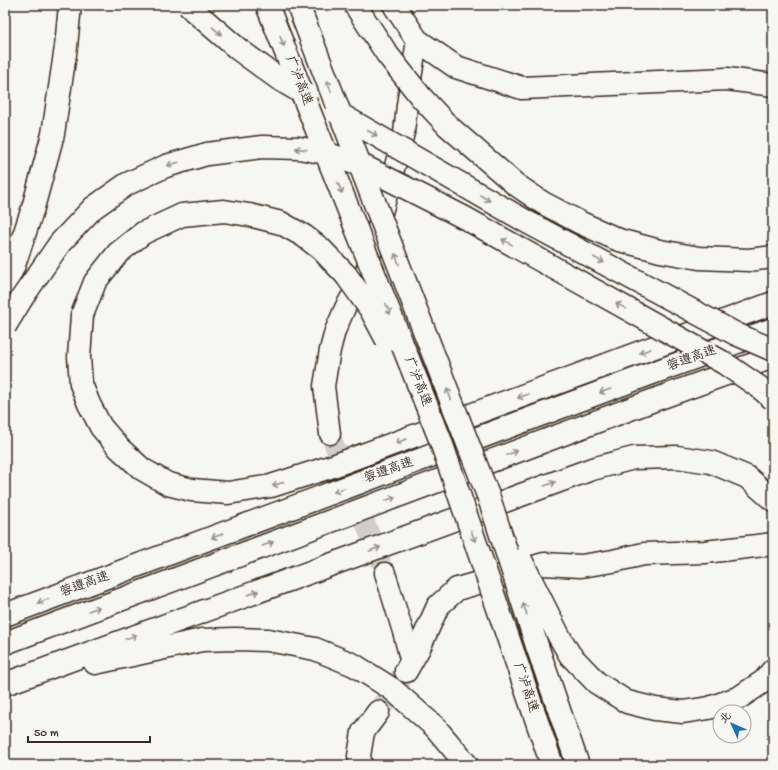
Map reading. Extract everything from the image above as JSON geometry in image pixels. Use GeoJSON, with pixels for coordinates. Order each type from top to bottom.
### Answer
{"type":"FeatureCollection","features":[{"type":"Feature","properties":{"kind":"main road"},"geometry":{"type":"LineString","coordinates":[[5,285],[14,265],[33,208],[53,134],[66,47],[70,5]]}},
{"type":"Feature","properties":{"kind":"main road"},"geometry":{"type":"LineString","coordinates":[[188,5],[238,50],[279,79],[527,222],[729,330],[773,350]]}},
{"type":"Feature","properties":{"kind":"main road","name":"广泸高速"},"geometry":{"type":"LineString","coordinates":[[267,5],[440,440],[552,765]]}},
{"type":"Feature","properties":{"kind":"main road","name":"广泸高速"},"geometry":{"type":"LineString","coordinates":[[298,5],[489,498],[537,646],[578,765]]}},
{"type":"Feature","properties":{"kind":"main road"},"geometry":{"type":"LineString","coordinates":[[355,5],[387,54],[421,97],[448,126],[509,179],[543,202],[580,223],[620,240],[660,251],[699,258],[749,260],[773,257]]}},
{"type":"Feature","properties":{"kind":"main road"},"geometry":{"type":"LineString","coordinates":[[394,5],[417,40],[456,67],[522,88],[727,78],[773,85]]}},
{"type":"Feature","properties":{"kind":"main road"},"geometry":{"type":"LineString","coordinates":[[5,326],[22,298],[60,243],[93,208],[127,184],[166,166],[207,154],[262,147],[299,148],[326,153],[365,167],[465,218],[724,363],[759,387],[773,399]]}},
{"type":"Feature","properties":{"kind":"main road"},"geometry":{"type":"LineString","coordinates":[[440,440],[371,310],[346,275],[322,249],[304,236],[281,223],[249,215],[224,211],[182,215],[142,233],[118,253],[95,282],[82,315],[79,357],[81,384],[101,427],[119,448],[142,469],[168,484],[192,490],[228,493],[271,486],[333,466],[773,303]]}},
{"type":"Feature","properties":{"kind":"main road","name":"蓉遵高速"},"geometry":{"type":"LineString","coordinates":[[5,615],[632,381],[773,330]]}},
{"type":"Feature","properties":{"kind":"main road","name":"蓉遵高速"},"geometry":{"type":"LineString","coordinates":[[5,643],[654,400],[773,357]]}},
{"type":"Feature","properties":{"kind":"main road"},"geometry":{"type":"LineString","coordinates":[[10,682],[592,468],[634,458],[677,457],[711,462],[747,477],[773,500]]}},
{"type":"Feature","properties":{"kind":"main road"},"geometry":{"type":"LineString","coordinates":[[489,498],[570,655],[597,683],[628,702],[655,709],[683,712],[709,708],[740,696],[764,680],[773,670]]}},
{"type":"Feature","properties":{"kind":"main road"},"geometry":{"type":"LineString","coordinates":[[408,667],[419,648],[438,606],[458,589],[544,564],[581,566],[644,554],[705,552],[773,544]]}},
{"type":"Feature","properties":{"kind":"main road"},"geometry":{"type":"LineString","coordinates":[[10,682],[202,640],[268,640],[315,649],[354,665],[392,688],[435,727],[467,765]]}},
{"type":"Feature","properties":{"kind":"main road"},"geometry":{"type":"LineString","coordinates":[[361,765],[359,756],[363,732],[378,712]]}},
{"type":"Feature","properties":{"kind":"street"},"geometry":{"type":"LineString","coordinates":[[330,434],[324,386],[330,350],[335,331],[345,308],[366,271],[404,133],[417,40]]}},
{"type":"Feature","properties":{"kind":"street"},"geometry":{"type":"LineString","coordinates":[[385,573],[404,635],[408,667]]}},
{"type":"Feature","properties":{"kind":"tunnel"},"geometry":{"type":"LineString","coordinates":[[330,434],[385,573]]}},
{"type":"Feature","properties":{"kind":"tunnel"},"geometry":{"type":"LineString","coordinates":[[378,712],[406,671]]}}]}
